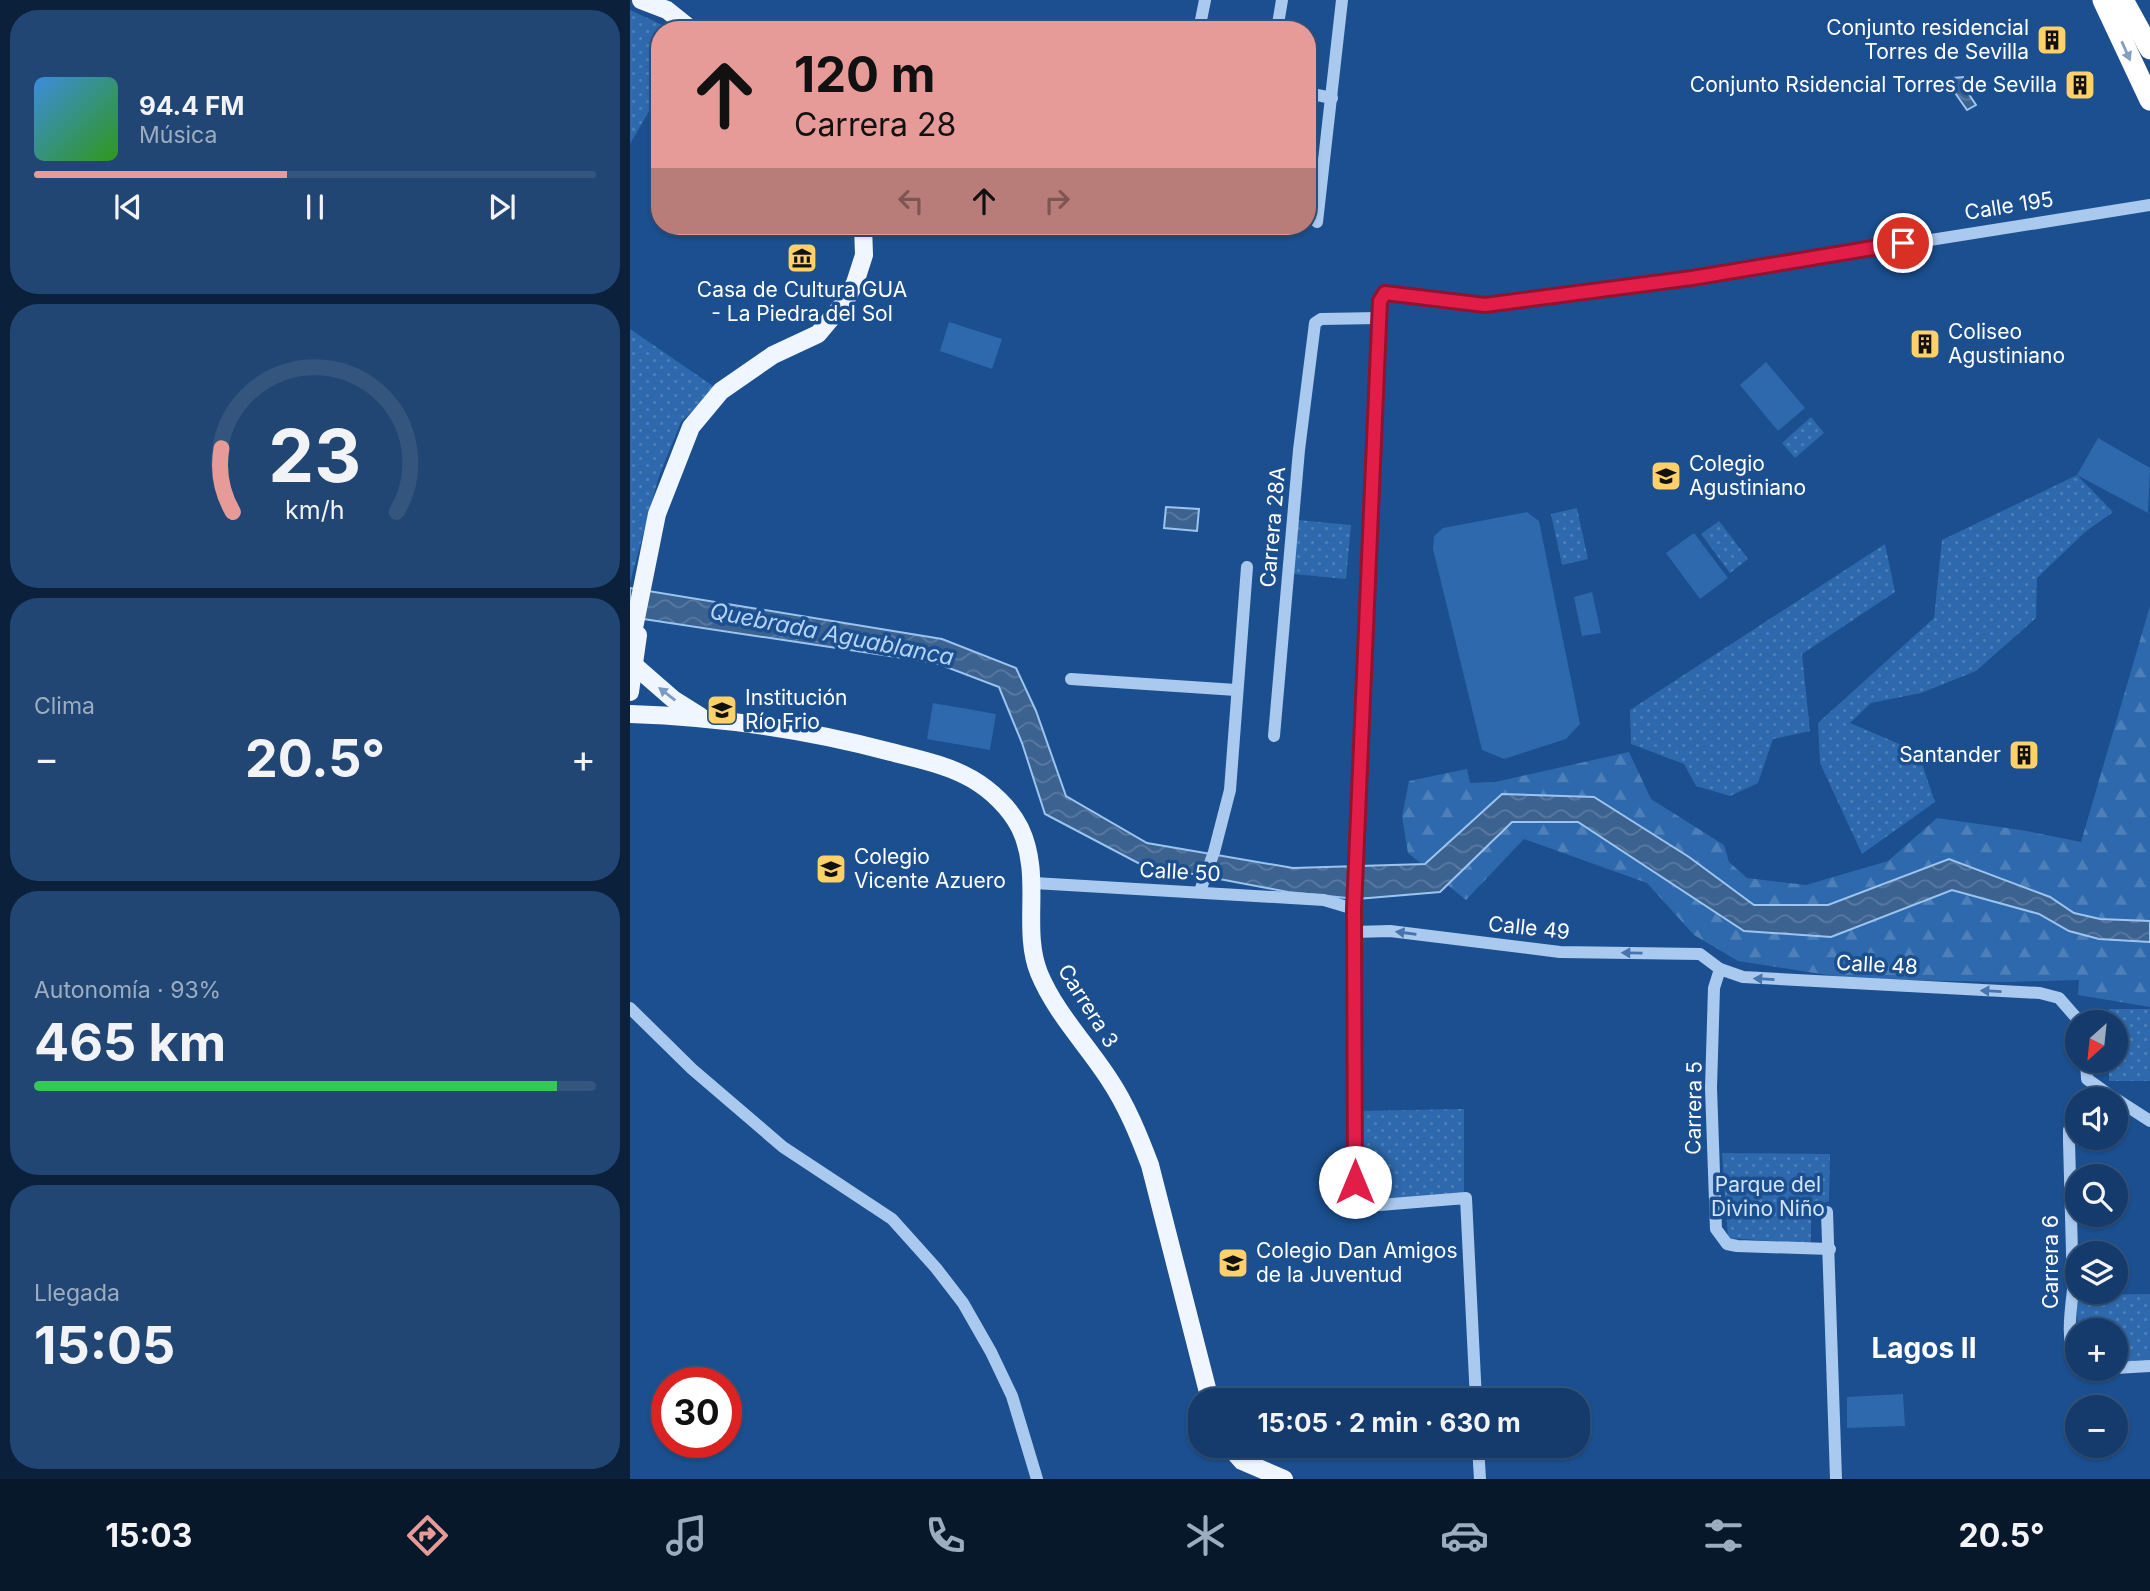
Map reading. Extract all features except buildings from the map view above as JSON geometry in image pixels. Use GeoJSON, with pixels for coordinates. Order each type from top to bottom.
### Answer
{"type":"FeatureCollection","features":[{"type":"Feature","properties":{"kind":"highway"},"geometry":{"type":"LineString","coordinates":[[2103,0],[2150,100]]}},
{"type":"Feature","properties":{"kind":"highway"},"geometry":{"type":"LineString","coordinates":[[2123,0],[2150,49]]}},
{"type":"Feature","properties":{"kind":"main road"},"geometry":{"type":"LineString","coordinates":[[641,0],[667,10],[681,21]]}},
{"type":"Feature","properties":{"kind":"main road"},"geometry":{"type":"LineString","coordinates":[[630,692],[637,622],[663,498],[691,427],[721,391],[773,355],[818,334],[844,303],[855,283],[864,255],[863,235]]}},
{"type":"Feature","properties":{"kind":"main road"},"geometry":{"type":"LineString","coordinates":[[632,656],[673,699],[703,718]]}},
{"type":"Feature","properties":{"kind":"main road","name":"Carrera 3"},"geometry":{"type":"LineString","coordinates":[[630,714],[703,718],[789,729],[866,746],[921,760],[971,779],[1002,803],[1020,828],[1034,883],[1033,945],[1040,976],[1086,1050],[1109,1079],[1136,1128],[1150,1166],[1207,1388]]}},
{"type":"Feature","properties":{"kind":"main road"},"geometry":{"type":"LineString","coordinates":[[1238,1458],[1276,1477]]}},
{"type":"Feature","properties":{"kind":"street"},"geometry":{"type":"LineString","coordinates":[[1201,21],[1205,0]]}},
{"type":"Feature","properties":{"kind":"street"},"geometry":{"type":"LineString","coordinates":[[1278,21],[1282,0]]}},
{"type":"Feature","properties":{"kind":"street"},"geometry":{"type":"LineString","coordinates":[[1317,222],[1342,0]]}},
{"type":"Feature","properties":{"kind":"street"},"geometry":{"type":"LineString","coordinates":[[1316,95],[1332,98]]}},
{"type":"Feature","properties":{"kind":"street","name":"Calle 195"},"geometry":{"type":"LineString","coordinates":[[1379,318],[1380,301],[1385,293],[1485,305],[1692,278],[2150,205]]}},
{"type":"Feature","properties":{"kind":"street"},"geometry":{"type":"LineString","coordinates":[[1379,318],[1354,905],[1355,1207],[1466,1198],[1475,1388]]}},
{"type":"Feature","properties":{"kind":"street","name":"Carrera 28A"},"geometry":{"type":"LineString","coordinates":[[1274,736],[1299,450],[1315,323],[1321,319],[1379,318]]}},
{"type":"Feature","properties":{"kind":"street"},"geometry":{"type":"LineString","coordinates":[[1202,885],[1214,852],[1230,790],[1247,567]]}},
{"type":"Feature","properties":{"kind":"street"},"geometry":{"type":"LineString","coordinates":[[1072,679],[1236,690]]}},
{"type":"Feature","properties":{"kind":"street","name":"Calle 50"},"geometry":{"type":"LineString","coordinates":[[1034,883],[1202,885],[1354,905]]}},
{"type":"Feature","properties":{"kind":"street","name":"Calle 49"},"geometry":{"type":"LineString","coordinates":[[1354,932],[1390,931],[1560,952],[1700,954]]}},
{"type":"Feature","properties":{"kind":"street","name":"Calle 48"},"geometry":{"type":"LineString","coordinates":[[1700,954],[1720,970],[1743,978],[2040,993],[2059,998],[2070,1010]]}},
{"type":"Feature","properties":{"kind":"street","name":"Carrera 5"},"geometry":{"type":"LineString","coordinates":[[1720,970],[1714,988],[1711,1088],[1712,1190],[1716,1228],[1727,1244],[1830,1249]]}},
{"type":"Feature","properties":{"kind":"street"},"geometry":{"type":"LineString","coordinates":[[630,1008],[692,1069],[783,1147],[892,1219],[936,1268],[963,1303],[1012,1396],[1037,1479]]}},
{"type":"Feature","properties":{"kind":"street"},"geometry":{"type":"LineString","coordinates":[[2087,1073],[2087,1079],[2097,1087]]}},
{"type":"Feature","properties":{"kind":"street"},"geometry":{"type":"LineString","coordinates":[[2128,1108],[2150,1121]]}},
{"type":"Feature","properties":{"kind":"street","name":"Carrera 6"},"geometry":{"type":"LineString","coordinates":[[2069,1150],[2071,1318]]}},
{"type":"Feature","properties":{"kind":"street"},"geometry":{"type":"LineString","coordinates":[[1827,1212],[1836,1479]]}},
{"type":"Feature","properties":{"kind":"street"},"geometry":{"type":"LineString","coordinates":[[2128,1367],[2150,1366]]}},
{"type":"Feature","properties":{"kind":"street"},"geometry":{"type":"LineString","coordinates":[[1479,1458],[1480,1479]]}},
{"type":"Feature","properties":{"kind":"green space"},"geometry":{"type":"Polygon","coordinates":[[[630,10],[654,21],[651,21],[651,108],[630,144],[630,10]]]}},
{"type":"Feature","properties":{"kind":"green space"},"geometry":{"type":"Polygon","coordinates":[[[949,322],[1002,339],[992,369],[940,351],[949,322]]]}},
{"type":"Feature","properties":{"kind":"green space"},"geometry":{"type":"Polygon","coordinates":[[[630,329],[716,388],[681,422],[659,476],[630,583],[630,329]]]}},
{"type":"Feature","properties":{"kind":"green space"},"geometry":{"type":"Polygon","coordinates":[[[1766,362],[1805,408],[1778,431],[1740,385],[1766,362]]]}},
{"type":"Feature","properties":{"kind":"green space"},"geometry":{"type":"Polygon","coordinates":[[[1811,417],[1824,433],[1795,458],[1782,443],[1811,417]]]}},
{"type":"Feature","properties":{"kind":"green space"},"geometry":{"type":"Polygon","coordinates":[[[2098,438],[2150,468],[2148,513],[2077,475],[2098,438]]]}},
{"type":"Feature","properties":{"kind":"green space"},"geometry":{"type":"Polygon","coordinates":[[[2077,475],[2113,512],[2085,532],[2037,578],[2036,618],[1976,671],[1921,693],[1871,703],[1850,723],[1918,752],[1935,802],[1862,854],[1820,763],[1818,723],[1934,618],[1942,540],[2077,475]]]}},
{"type":"Feature","properties":{"kind":"green space"},"geometry":{"type":"Polygon","coordinates":[[[1577,508],[1588,559],[1562,565],[1551,514],[1577,508]]]}},
{"type":"Feature","properties":{"kind":"green space"},"geometry":{"type":"Polygon","coordinates":[[[1527,512],[1539,521],[1580,724],[1566,739],[1504,759],[1482,750],[1433,549],[1434,536],[1443,528],[1527,512]]]}},
{"type":"Feature","properties":{"kind":"green space"},"geometry":{"type":"Polygon","coordinates":[[[1298,520],[1351,525],[1346,579],[1294,574],[1298,520]]]}},
{"type":"Feature","properties":{"kind":"green space"},"geometry":{"type":"Polygon","coordinates":[[[1719,521],[1748,559],[1730,573],[1701,534],[1719,521]]]}},
{"type":"Feature","properties":{"kind":"green space"},"geometry":{"type":"Polygon","coordinates":[[[1694,533],[1728,578],[1700,599],[1666,553],[1694,533]]]}},
{"type":"Feature","properties":{"kind":"green space"},"geometry":{"type":"Polygon","coordinates":[[[1885,544],[1895,592],[1802,654],[1810,731],[1773,739],[1758,783],[1730,796],[1696,786],[1684,764],[1631,744],[1630,710],[1885,544]]]}},
{"type":"Feature","properties":{"kind":"green space"},"geometry":{"type":"Polygon","coordinates":[[[1592,592],[1601,633],[1582,636],[1574,597],[1592,592]]]}},
{"type":"Feature","properties":{"kind":"green space"},"geometry":{"type":"Polygon","coordinates":[[[2150,606],[2150,1007],[2078,995],[2079,980],[2004,982],[1853,979],[1738,961],[1694,935],[1647,883],[1524,839],[1466,900],[1408,853],[1402,817],[1409,781],[1467,769],[1470,783],[1495,782],[1629,752],[1651,799],[1724,845],[1729,862],[1747,878],[1806,885],[1888,861],[1937,818],[2081,842],[2150,606]]]}},
{"type":"Feature","properties":{"kind":"green space"},"geometry":{"type":"Polygon","coordinates":[[[933,703],[996,714],[990,750],[927,739],[933,703]]]}},
{"type":"Feature","properties":{"kind":"green space"},"geometry":{"type":"Polygon","coordinates":[[[2150,1009],[2150,1081],[2109,1081],[2109,1073],[2128,1073],[2128,1010],[2109,1010],[2150,1009]]]}},
{"type":"Feature","properties":{"kind":"green space"},"geometry":{"type":"Polygon","coordinates":[[[1464,1109],[1464,1194],[1361,1202],[1358,1111],[1464,1109]]]}},
{"type":"Feature","properties":{"kind":"green space","name":"Parque del Divino Niño"},"geometry":{"type":"Polygon","coordinates":[[[1722,1153],[1830,1154],[1829,1201],[1811,1208],[1811,1244],[1728,1238],[1722,1153]]]}},
{"type":"Feature","properties":{"kind":"green space"},"geometry":{"type":"Polygon","coordinates":[[[2128,1294],[2150,1294],[2150,1365],[2128,1366],[2128,1318],[2077,1318],[2077,1304],[2128,1304],[2128,1294]]]}},
{"type":"Feature","properties":{"kind":"green space"},"geometry":{"type":"Polygon","coordinates":[[[1903,1394],[1905,1426],[1847,1428],[1847,1397],[1903,1394]]]}},
{"type":"Feature","properties":{"kind":"water"},"geometry":{"type":"Polygon","coordinates":[[[1963,77],[1964,87],[1976,105],[1967,110],[1951,87],[1953,78],[1963,77]]]}},
{"type":"Feature","properties":{"kind":"water"},"geometry":{"type":"Polygon","coordinates":[[[1166,507],[1199,509],[1197,531],[1164,528],[1166,507]]]}},
{"type":"Feature","properties":{"kind":"water","name":"Quebrada Aguablanca"},"geometry":{"type":"Polygon","coordinates":[[[630,588],[942,639],[1016,668],[1036,711],[1066,796],[1147,843],[1293,868],[1425,864],[1502,794],[1594,797],[1689,857],[1754,905],[1828,905],[1949,859],[2050,897],[2074,913],[2100,919],[2150,921],[2150,942],[2099,939],[2069,931],[2039,914],[1952,890],[1831,937],[1744,931],[1578,822],[1512,822],[1440,892],[1357,899],[1288,892],[1140,864],[1045,814],[1022,743],[999,687],[936,663],[630,617],[630,588]]]}},
{"type":"Feature","properties":{"kind":"place","name":"Conjunto residencial Torres de Sevilla"},"geometry":{"type":"Point","coordinates":[2052,40]}},
{"type":"Feature","properties":{"kind":"place","name":"Conjunto Rsidencial Torres de Sevilla"},"geometry":{"type":"Point","coordinates":[2080,85]}},
{"type":"Feature","properties":{"kind":"place","name":"Casa de Cultura GUA - La Piedra del Sol"},"geometry":{"type":"Point","coordinates":[802,258]}},
{"type":"Feature","properties":{"kind":"place","name":"Coliseo Agustiniano"},"geometry":{"type":"Point","coordinates":[1925,344]}},
{"type":"Feature","properties":{"kind":"place","name":"Colegio Agustiniano"},"geometry":{"type":"Point","coordinates":[1666,476]}},
{"type":"Feature","properties":{"kind":"place","name":"Institución Río Frio"},"geometry":{"type":"Point","coordinates":[722,710]}},
{"type":"Feature","properties":{"kind":"place","name":"Santander"},"geometry":{"type":"Point","coordinates":[2024,755]}},
{"type":"Feature","properties":{"kind":"place","name":"Colegio Vicente Azuero"},"geometry":{"type":"Point","coordinates":[831,869]}},
{"type":"Feature","properties":{"kind":"place","name":"Colegio Dan Amigos de la Juventud"},"geometry":{"type":"Point","coordinates":[1233,1263]}},
{"type":"Feature","properties":{"kind":"district","name":"Lagos II"},"geometry":{"type":"Point","coordinates":[1924,1348]}},
{"type":"Feature","properties":{"kind":"route"},"geometry":{"type":"LineString","coordinates":[[1355,1182],[1354,909],[1380,301],[1385,293],[1485,305],[1692,278],[1903,243]]}}]}
